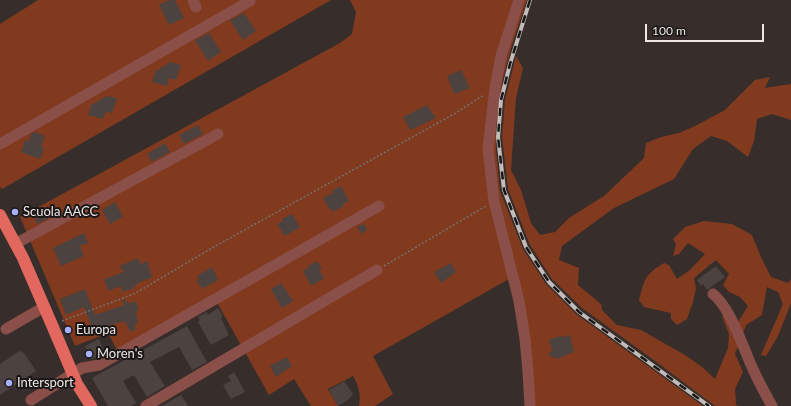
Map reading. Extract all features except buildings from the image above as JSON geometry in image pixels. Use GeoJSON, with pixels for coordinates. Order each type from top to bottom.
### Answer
{"type":"FeatureCollection","features":[{"type":"Feature","properties":{"kind":"main road"},"geometry":{"type":"LineString","coordinates":[[0,215],[16,244],[72,374],[91,406]]}},
{"type":"Feature","properties":{"kind":"street"},"geometry":{"type":"LineString","coordinates":[[519,0],[501,56],[495,88],[488,149],[494,201],[519,301],[528,365],[530,406]]}},
{"type":"Feature","properties":{"kind":"street"},"geometry":{"type":"LineString","coordinates":[[0,144],[250,1]]}},
{"type":"Feature","properties":{"kind":"street"},"geometry":{"type":"LineString","coordinates":[[16,244],[218,134]]}},
{"type":"Feature","properties":{"kind":"street"},"geometry":{"type":"LineString","coordinates":[[31,400],[82,368],[99,365],[379,206]]}},
{"type":"Feature","properties":{"kind":"street"},"geometry":{"type":"LineString","coordinates":[[146,406],[377,270]]}},
{"type":"Feature","properties":{"kind":"street"},"geometry":{"type":"LineString","coordinates":[[713,294],[719,299],[731,320],[752,369],[772,406]]}},
{"type":"Feature","properties":{"kind":"street"},"geometry":{"type":"LineString","coordinates":[[6,329],[44,307]]}},
{"type":"Feature","properties":{"kind":"path"},"geometry":{"type":"LineString","coordinates":[[52,325],[134,294],[212,248],[454,114],[495,88]]}},
{"type":"Feature","properties":{"kind":"path"},"geometry":{"type":"LineString","coordinates":[[377,270],[494,201]]}},
{"type":"Feature","properties":{"kind":"shaded area"},"geometry":{"type":"Polygon","coordinates":[[[38,0],[331,0],[2,189],[0,187],[0,24],[38,0]]]}},
{"type":"Feature","properties":{"kind":"shaded area"},"geometry":{"type":"Polygon","coordinates":[[[350,0],[527,0],[512,45],[503,79],[496,128],[496,149],[500,191],[523,249],[546,284],[576,314],[703,406],[533,406],[533,388],[509,279],[373,356],[393,394],[375,406],[359,406],[359,391],[353,376],[328,389],[338,406],[311,406],[294,379],[269,395],[214,297],[117,350],[108,333],[75,346],[20,217],[340,43],[352,34],[356,12],[350,0]]]}},
{"type":"Feature","properties":{"kind":"shaded area"},"geometry":{"type":"Polygon","coordinates":[[[516,56],[523,68],[516,98],[511,170],[521,190],[531,223],[540,235],[555,232],[569,218],[604,196],[644,158],[646,143],[661,137],[679,133],[725,110],[755,80],[770,77],[765,88],[791,84],[791,120],[772,114],[757,119],[754,141],[748,157],[727,141],[711,136],[693,149],[674,179],[614,208],[562,246],[559,260],[579,268],[578,285],[601,304],[602,310],[617,325],[641,330],[685,355],[702,367],[715,379],[728,348],[729,334],[722,316],[731,311],[738,322],[748,306],[740,297],[729,292],[723,285],[729,274],[716,260],[694,278],[696,289],[687,319],[677,325],[671,319],[671,313],[644,307],[639,300],[646,278],[657,267],[664,263],[669,265],[677,279],[690,270],[705,254],[688,243],[679,254],[673,256],[676,244],[673,239],[685,227],[704,221],[732,224],[752,235],[771,277],[788,283],[791,279],[791,303],[778,336],[766,356],[761,355],[783,304],[778,292],[767,287],[762,315],[746,325],[735,354],[743,372],[735,389],[736,405],[739,406],[715,406],[582,308],[552,279],[530,245],[508,189],[502,137],[505,100],[516,56]]]}},
{"type":"Feature","properties":{"kind":"railway"},"geometry":{"type":"LineString","coordinates":[[530,0],[510,64],[501,100],[498,137],[504,190],[526,247],[549,282],[579,312],[709,406]]}},
{"type":"Feature","properties":{"kind":"place","name":"Scuola AACC"},"geometry":{"type":"Point","coordinates":[15,212]}},
{"type":"Feature","properties":{"kind":"place","name":"Europa"},"geometry":{"type":"Point","coordinates":[68,330]}},
{"type":"Feature","properties":{"kind":"place","name":"Moren's"},"geometry":{"type":"Point","coordinates":[89,354]}},
{"type":"Feature","properties":{"kind":"place","name":"Intersport"},"geometry":{"type":"Point","coordinates":[9,383]}}]}
